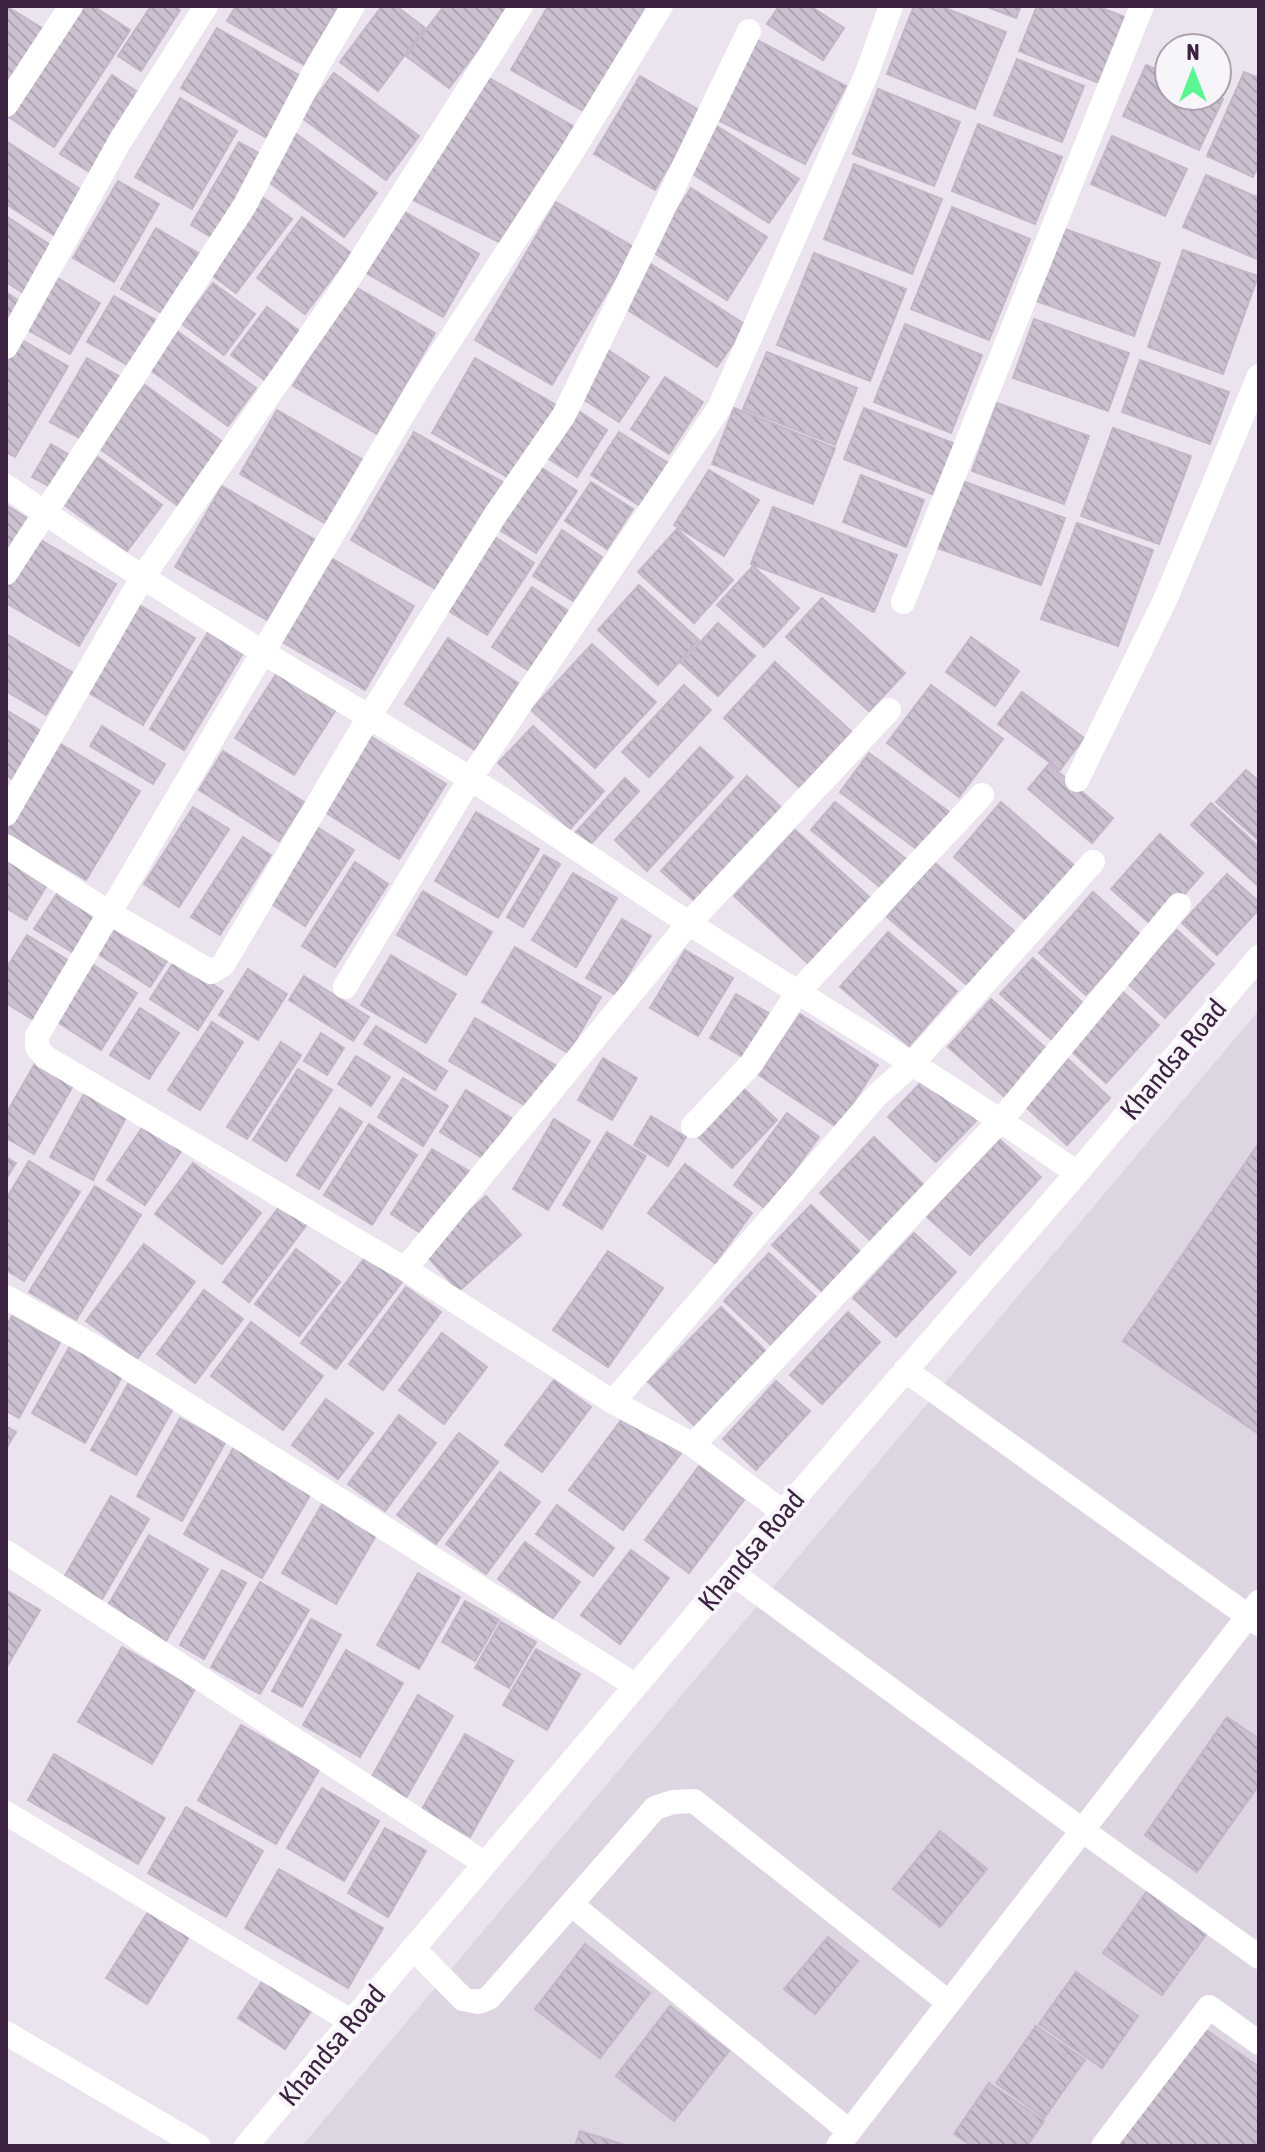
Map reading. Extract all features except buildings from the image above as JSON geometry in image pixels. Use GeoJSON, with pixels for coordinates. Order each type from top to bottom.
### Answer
{"type":"FeatureCollection","features":[{"type":"Feature","properties":{"kind":"street"},"geometry":{"type":"LineString","coordinates":[[6,105],[71,6]]}},
{"type":"Feature","properties":{"kind":"street"},"geometry":{"type":"LineString","coordinates":[[6,347],[120,141],[206,6]]}},
{"type":"Feature","properties":{"kind":"street"},"geometry":{"type":"LineString","coordinates":[[6,573],[245,205],[318,65],[353,6]]}},
{"type":"Feature","properties":{"kind":"street"},"geometry":{"type":"LineString","coordinates":[[6,814],[142,578],[341,291],[521,6]]}},
{"type":"Feature","properties":{"kind":"street"},"geometry":{"type":"LineString","coordinates":[[661,6],[569,157],[418,389],[37,1036],[38,1051],[405,1269],[613,1402],[693,1445],[783,1512]]}},
{"type":"Feature","properties":{"kind":"street"},"geometry":{"type":"LineString","coordinates":[[345,987],[470,779],[719,408],[867,73],[891,6]]}},
{"type":"Feature","properties":{"kind":"street"},"geometry":{"type":"LineString","coordinates":[[903,602],[1142,6]]}},
{"type":"Feature","properties":{"kind":"street"},"geometry":{"type":"LineString","coordinates":[[6,846],[111,914],[211,972],[223,965],[369,717],[496,514],[564,415],[749,31]]}},
{"type":"Feature","properties":{"kind":"street"},"geometry":{"type":"LineString","coordinates":[[1077,780],[1166,598],[1259,376]]}},
{"type":"Feature","properties":{"kind":"street"},"geometry":{"type":"LineString","coordinates":[[6,486],[142,578],[470,779],[689,923],[1001,1120],[1077,1173]]}},
{"type":"Feature","properties":{"kind":"street"},"geometry":{"type":"LineString","coordinates":[[405,1269],[689,923],[889,710]]}},
{"type":"Feature","properties":{"kind":"street"},"geometry":{"type":"LineString","coordinates":[[693,1126],[751,1064],[798,992],[982,795]]}},
{"type":"Feature","properties":{"kind":"street"},"geometry":{"type":"LineString","coordinates":[[613,1402],[876,1096],[911,1065],[1093,862]]}},
{"type":"Feature","properties":{"kind":"street"},"geometry":{"type":"LineString","coordinates":[[693,1445],[1001,1120],[1179,905]]}},
{"type":"Feature","properties":{"kind":"street","name":"Khandsa Road"},"geometry":{"type":"LineString","coordinates":[[246,2146],[635,1685],[1259,957]]}},
{"type":"Feature","properties":{"kind":"street"},"geometry":{"type":"LineString","coordinates":[[6,1297],[95,1347],[635,1685]]}},
{"type":"Feature","properties":{"kind":"street"},"geometry":{"type":"LineString","coordinates":[[571,1904],[843,2138],[1082,1830],[1255,1614],[905,1370]]}},
{"type":"Feature","properties":{"kind":"street"},"geometry":{"type":"LineString","coordinates":[[6,1552],[484,1863]]}},
{"type":"Feature","properties":{"kind":"street"},"geometry":{"type":"LineString","coordinates":[[732,1573],[1259,1957]]}},
{"type":"Feature","properties":{"kind":"street"},"geometry":{"type":"LineString","coordinates":[[413,1948],[463,1999],[478,2002],[489,1998],[655,1808],[673,1802],[694,1801],[948,2002]]}},
{"type":"Feature","properties":{"kind":"street"},"geometry":{"type":"LineString","coordinates":[[6,1813],[352,2022]]}},
{"type":"Feature","properties":{"kind":"street"},"geometry":{"type":"LineString","coordinates":[[1103,2146],[1209,2007],[1259,2043]]}},
{"type":"Feature","properties":{"kind":"street"},"geometry":{"type":"LineString","coordinates":[[6,2033],[199,2146]]}},
{"type":"Feature","properties":{"kind":"shaded area"},"geometry":{"type":"Polygon","coordinates":[[[1259,1010],[1259,2146],[302,2146],[1259,1010]]]}}]}
